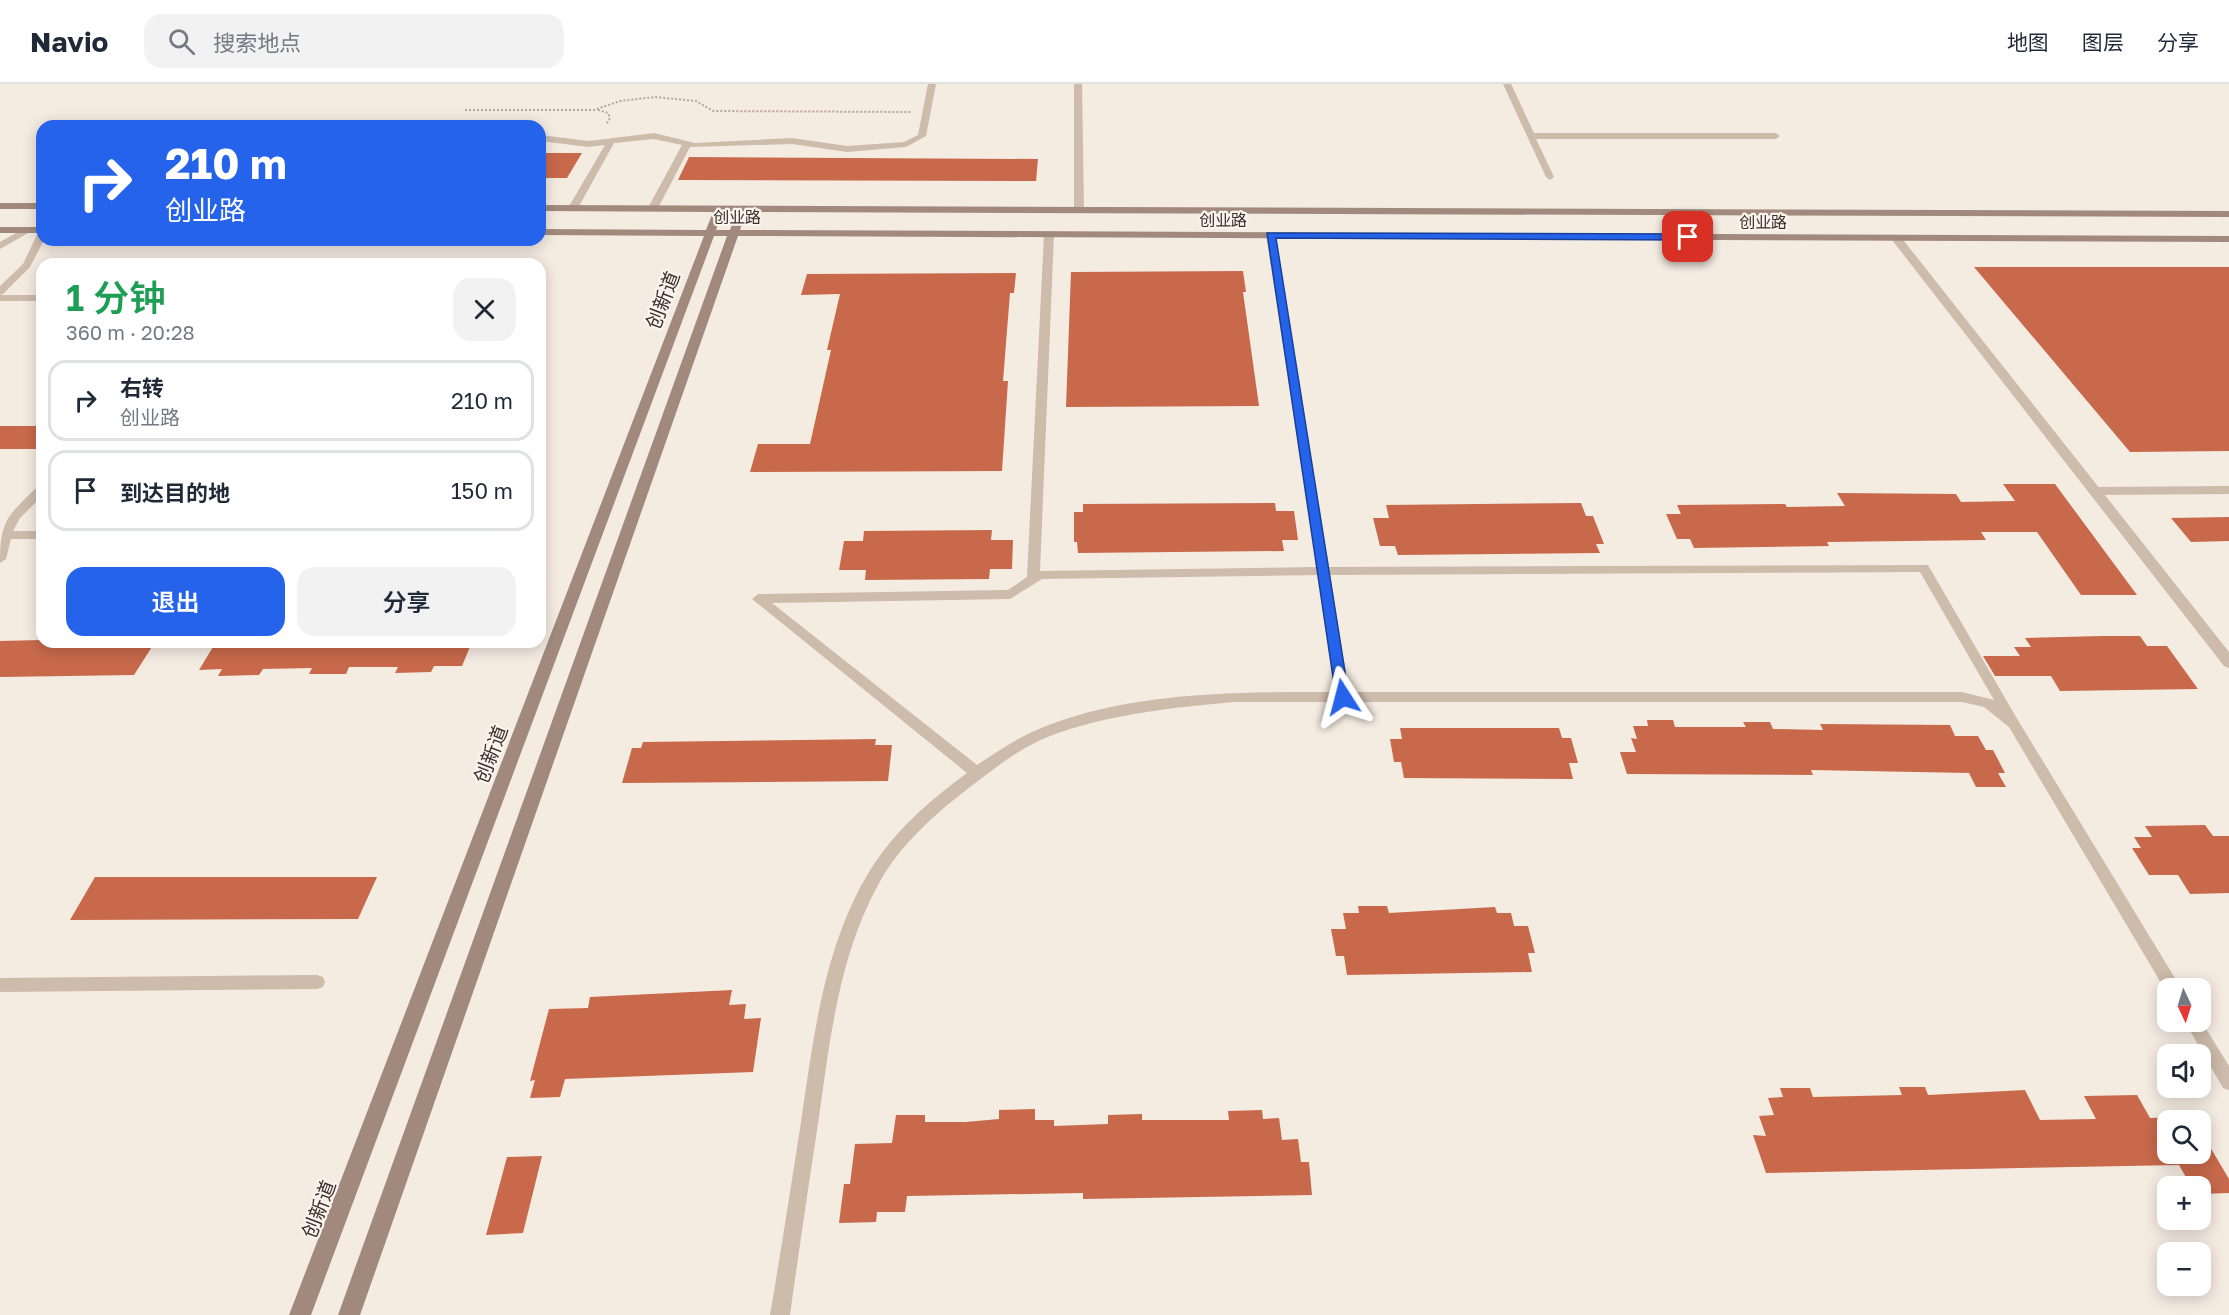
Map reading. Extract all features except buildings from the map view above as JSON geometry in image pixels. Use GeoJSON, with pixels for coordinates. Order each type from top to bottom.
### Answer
{"type":"FeatureCollection","features":[{"type":"Feature","properties":{"kind":"main road"},"geometry":{"type":"LineString","coordinates":[[0,206],[36,206]]}},
{"type":"Feature","properties":{"kind":"main road","name":"创业路"},"geometry":{"type":"LineString","coordinates":[[546,208],[2229,214]]}},
{"type":"Feature","properties":{"kind":"main road","name":"创新道"},"geometry":{"type":"LineString","coordinates":[[300,1315],[719,209]]}},
{"type":"Feature","properties":{"kind":"main road"},"geometry":{"type":"LineString","coordinates":[[349,1315],[742,209]]}},
{"type":"Feature","properties":{"kind":"main road"},"geometry":{"type":"LineString","coordinates":[[0,230],[36,230]]}},
{"type":"Feature","properties":{"kind":"main road","name":"创业路"},"geometry":{"type":"LineString","coordinates":[[546,232],[2228,241]]}},
{"type":"Feature","properties":{"kind":"street"},"geometry":{"type":"LineString","coordinates":[[1896,238],[2229,662]]}},
{"type":"Feature","properties":{"kind":"lane"},"geometry":{"type":"LineString","coordinates":[[546,139],[589,144],[654,136],[687,144],[710,146],[792,141],[847,149],[906,144],[922,136],[932,84]]}},
{"type":"Feature","properties":{"kind":"lane"},"geometry":{"type":"LineString","coordinates":[[1078,84],[1079,210]]}},
{"type":"Feature","properties":{"kind":"lane"},"geometry":{"type":"LineString","coordinates":[[1507,84],[1550,177]]}},
{"type":"Feature","properties":{"kind":"lane"},"geometry":{"type":"LineString","coordinates":[[1531,136],[1776,136]]}},
{"type":"Feature","properties":{"kind":"lane"},"geometry":{"type":"LineString","coordinates":[[573,208],[611,141]]}},
{"type":"Feature","properties":{"kind":"lane"},"geometry":{"type":"LineString","coordinates":[[653,208],[687,144]]}},
{"type":"Feature","properties":{"kind":"lane"},"geometry":{"type":"LineString","coordinates":[[0,246],[27,230]]}},
{"type":"Feature","properties":{"kind":"lane"},"geometry":{"type":"LineString","coordinates":[[1033,579],[1049,234]]}},
{"type":"Feature","properties":{"kind":"lane"},"geometry":{"type":"LineString","coordinates":[[1270,235],[1343,697]]}},
{"type":"Feature","properties":{"kind":"lane"},"geometry":{"type":"LineString","coordinates":[[0,292],[27,265],[36,246]]}},
{"type":"Feature","properties":{"kind":"lane"},"geometry":{"type":"LineString","coordinates":[[0,298],[36,298]]}},
{"type":"Feature","properties":{"kind":"lane"},"geometry":{"type":"LineString","coordinates":[[2095,491],[2229,490]]}},
{"type":"Feature","properties":{"kind":"lane"},"geometry":{"type":"LineString","coordinates":[[0,559],[16,515],[36,495]]}},
{"type":"Feature","properties":{"kind":"lane"},"geometry":{"type":"LineString","coordinates":[[7,536],[36,535]]}},
{"type":"Feature","properties":{"kind":"lane"},"geometry":{"type":"LineString","coordinates":[[977,773],[758,598],[1010,594],[1040,575],[1924,568],[2167,978]]}},
{"type":"Feature","properties":{"kind":"lane"},"geometry":{"type":"LineString","coordinates":[[780,1315],[825,1016],[845,943],[873,880],[904,836],[954,790],[977,773],[1044,733],[1106,715],[1176,702],[1233,697],[1962,697],[1988,703],[2014,723]]}},
{"type":"Feature","properties":{"kind":"lane"},"geometry":{"type":"LineString","coordinates":[[0,985],[317,982]]}},
{"type":"Feature","properties":{"kind":"lane"},"geometry":{"type":"LineString","coordinates":[[2199,1032],[2229,1082]]}},
{"type":"Feature","properties":{"kind":"path"},"geometry":{"type":"LineString","coordinates":[[465,110],[598,110],[620,101],[658,98],[697,101],[709,106],[713,111],[926,112]]}},
{"type":"Feature","properties":{"kind":"route"},"geometry":{"type":"LineString","coordinates":[[1343,697],[1270,235],[1688,237]]}}]}
